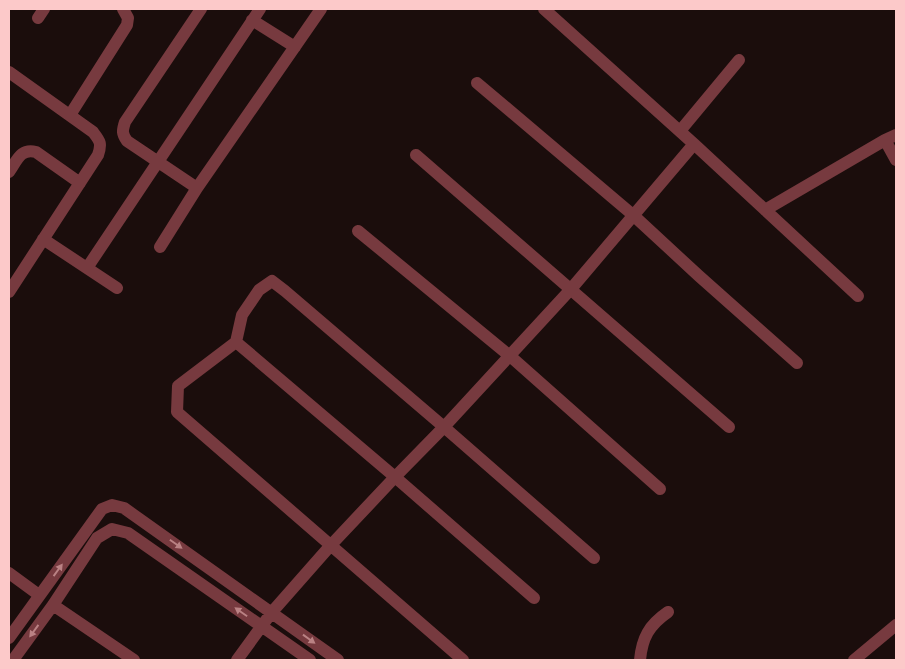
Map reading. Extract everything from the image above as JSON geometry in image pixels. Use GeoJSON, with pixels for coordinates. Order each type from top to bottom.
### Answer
{"type":"FeatureCollection","features":[{"type":"Feature","properties":{"kind":"street"},"geometry":{"type":"LineString","coordinates":[[70,116],[126,25],[128,18],[123,9]]}},
{"type":"Feature","properties":{"kind":"street"},"geometry":{"type":"LineString","coordinates":[[9,292],[80,183],[101,147],[122,130],[125,122],[201,9]]}},
{"type":"Feature","properties":{"kind":"street"},"geometry":{"type":"LineString","coordinates":[[160,247],[197,188],[321,9]]}},
{"type":"Feature","properties":{"kind":"street"},"geometry":{"type":"LineString","coordinates":[[544,9],[680,131],[858,296]]}},
{"type":"Feature","properties":{"kind":"street"},"geometry":{"type":"LineString","coordinates":[[87,268],[256,14],[295,47]]}},
{"type":"Feature","properties":{"kind":"street"},"geometry":{"type":"LineString","coordinates":[[680,131],[739,60]]}},
{"type":"Feature","properties":{"kind":"street"},"geometry":{"type":"LineString","coordinates":[[9,72],[93,132],[127,141],[197,188]]}},
{"type":"Feature","properties":{"kind":"street"},"geometry":{"type":"LineString","coordinates":[[478,83],[633,215],[797,363]]}},
{"type":"Feature","properties":{"kind":"street"},"geometry":{"type":"LineString","coordinates":[[765,210],[891,138],[896,160]]}},
{"type":"Feature","properties":{"kind":"street"},"geometry":{"type":"LineString","coordinates":[[237,660],[272,612],[331,545],[444,427],[571,289],[694,144]]}},
{"type":"Feature","properties":{"kind":"street"},"geometry":{"type":"LineString","coordinates":[[9,172],[22,153],[29,150],[36,152],[80,183]]}},
{"type":"Feature","properties":{"kind":"street"},"geometry":{"type":"LineString","coordinates":[[416,154],[729,427]]}},
{"type":"Feature","properties":{"kind":"street"},"geometry":{"type":"LineString","coordinates":[[358,231],[510,356],[660,490]]}},
{"type":"Feature","properties":{"kind":"street"},"geometry":{"type":"LineString","coordinates":[[43,239],[117,288]]}},
{"type":"Feature","properties":{"kind":"street"},"geometry":{"type":"LineString","coordinates":[[463,660],[177,412],[178,386],[236,342],[242,315],[259,290],[272,281],[594,558]]}},
{"type":"Feature","properties":{"kind":"street"},"geometry":{"type":"LineString","coordinates":[[236,342],[534,598]]}},
{"type":"Feature","properties":{"kind":"street"},"geometry":{"type":"LineString","coordinates":[[112,505],[112,529]]}},
{"type":"Feature","properties":{"kind":"street"},"geometry":{"type":"LineString","coordinates":[[9,638],[102,509],[112,505],[124,508],[338,660]]}},
{"type":"Feature","properties":{"kind":"street"},"geometry":{"type":"LineString","coordinates":[[13,660],[53,605],[97,538],[112,529],[128,533],[310,660]]}},
{"type":"Feature","properties":{"kind":"street"},"geometry":{"type":"LineString","coordinates":[[9,574],[40,595]]}},
{"type":"Feature","properties":{"kind":"street"},"geometry":{"type":"LineString","coordinates":[[53,605],[134,660]]}},
{"type":"Feature","properties":{"kind":"street"},"geometry":{"type":"LineString","coordinates":[[640,660],[644,639],[650,628],[668,612]]}},
{"type":"Feature","properties":{"kind":"street"},"geometry":{"type":"LineString","coordinates":[[854,660],[896,625]]}}]}
